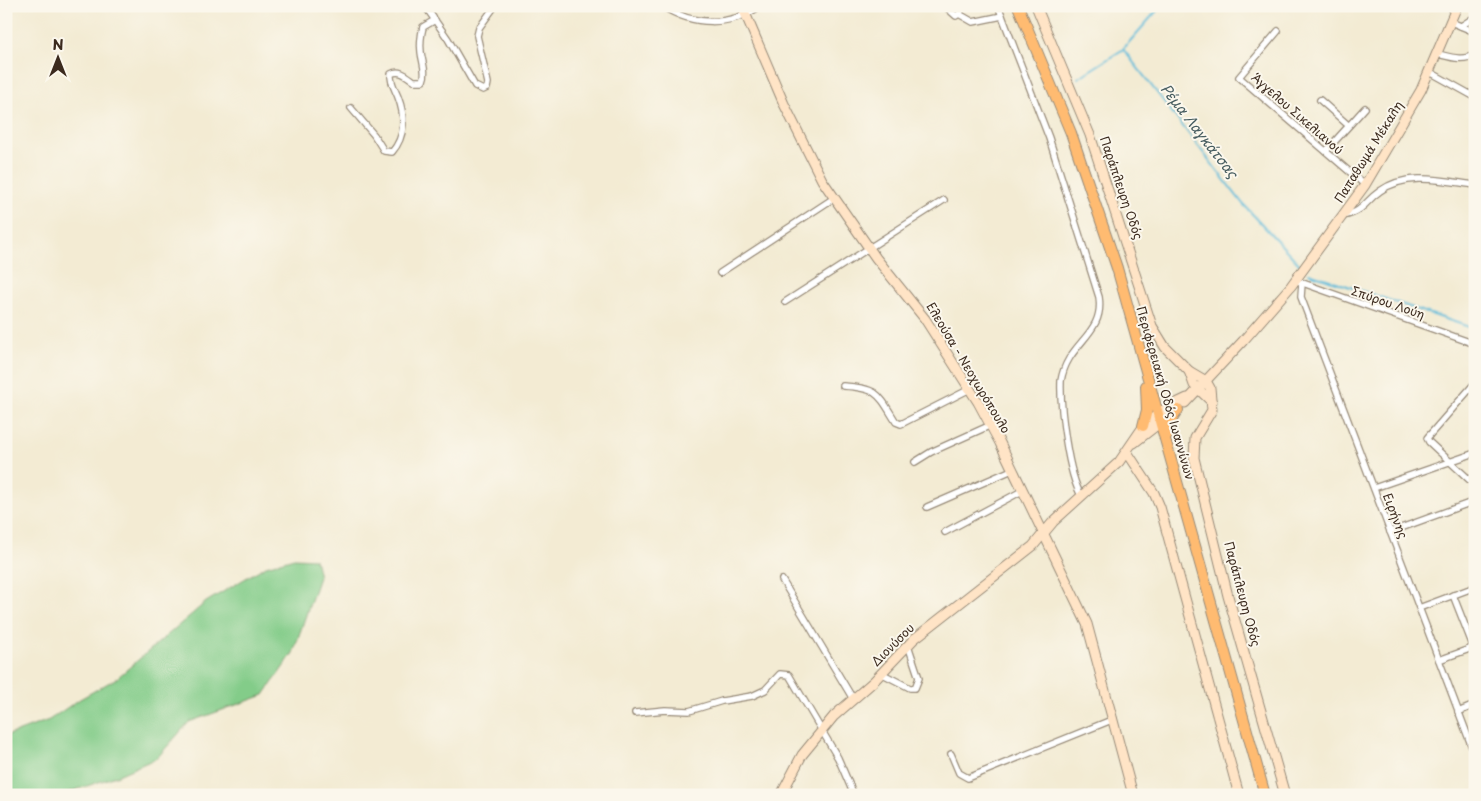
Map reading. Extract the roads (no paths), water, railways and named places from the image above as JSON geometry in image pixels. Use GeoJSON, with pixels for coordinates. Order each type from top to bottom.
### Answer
{"type":"FeatureCollection","features":[{"type":"Feature","properties":{"kind":"highway","name":"Περιφερειακή Οδός Ιωαννίνων"},"geometry":{"type":"LineString","coordinates":[[1018,6],[1058,101],[1094,198],[1160,417],[1265,795]]}},
{"type":"Feature","properties":{"kind":"highway"},"geometry":{"type":"LineString","coordinates":[[1144,426],[1147,410],[1146,370]]}},
{"type":"Feature","properties":{"kind":"highway"},"geometry":{"type":"LineString","coordinates":[[1168,446],[1168,425],[1178,410]]}},
{"type":"Feature","properties":{"kind":"street"},"geometry":{"type":"LineString","coordinates":[[425,6],[475,86],[486,89],[487,81],[477,36],[480,28],[495,6]]}},
{"type":"Feature","properties":{"kind":"street"},"geometry":{"type":"LineString","coordinates":[[662,6],[682,16],[710,22],[760,6]]}},
{"type":"Feature","properties":{"kind":"street"},"geometry":{"type":"LineString","coordinates":[[945,6],[956,16],[959,14],[974,22],[1002,16]]}},
{"type":"Feature","properties":{"kind":"street"},"geometry":{"type":"LineString","coordinates":[[956,6],[961,11],[959,14]]}},
{"type":"Feature","properties":{"kind":"street","name":"Παράπλευρη Οδός"},"geometry":{"type":"LineString","coordinates":[[1036,6],[1090,136],[1152,326],[1160,342],[1189,371],[1206,381]]}},
{"type":"Feature","properties":{"kind":"street","name":"Παπαθωμά Μέκαλη"},"geometry":{"type":"LineString","coordinates":[[1188,398],[1299,281],[1365,185],[1410,111],[1430,72],[1457,6]]}},
{"type":"Feature","properties":{"kind":"street"},"geometry":{"type":"LineString","coordinates":[[999,8],[1049,138],[1099,297],[1100,308],[1097,320],[1067,359],[1061,381],[1071,466],[1074,481],[1082,497]]}},
{"type":"Feature","properties":{"kind":"street","name":"Ελεούσα - Νεοχωρόπουλο"},"geometry":{"type":"LineString","coordinates":[[743,11],[798,135],[834,198],[869,249],[925,319],[970,389],[990,425],[1088,624],[1133,795]]}},
{"type":"Feature","properties":{"kind":"street"},"geometry":{"type":"LineString","coordinates":[[1461,26],[1475,17]]}},
{"type":"Feature","properties":{"kind":"street"},"geometry":{"type":"LineString","coordinates":[[351,108],[374,135],[384,151],[392,152],[398,146],[404,124],[402,107],[392,83],[391,74],[395,72],[404,73],[414,81],[423,81],[425,76],[421,51],[421,35],[423,27],[435,20]]}},
{"type":"Feature","properties":{"kind":"street"},"geometry":{"type":"LineString","coordinates":[[1450,22],[1475,32]]}},
{"type":"Feature","properties":{"kind":"street","name":"Άγγελου Σικελιανού"},"geometry":{"type":"LineString","coordinates":[[1278,31],[1239,77],[1365,185]]}},
{"type":"Feature","properties":{"kind":"street"},"geometry":{"type":"LineString","coordinates":[[1438,54],[1461,58],[1469,58],[1475,54]]}},
{"type":"Feature","properties":{"kind":"street"},"geometry":{"type":"LineString","coordinates":[[1430,72],[1475,97]]}},
{"type":"Feature","properties":{"kind":"street"},"geometry":{"type":"LineString","coordinates":[[1320,100],[1348,125]]}},
{"type":"Feature","properties":{"kind":"street"},"geometry":{"type":"LineString","coordinates":[[1326,152],[1365,108]]}},
{"type":"Feature","properties":{"kind":"street"},"geometry":{"type":"LineString","coordinates":[[1343,216],[1359,211],[1379,191],[1404,180],[1420,179],[1475,185]]}},
{"type":"Feature","properties":{"kind":"street"},"geometry":{"type":"LineString","coordinates":[[720,274],[834,198]]}},
{"type":"Feature","properties":{"kind":"street"},"geometry":{"type":"LineString","coordinates":[[785,302],[944,200]]}},
{"type":"Feature","properties":{"kind":"street","name":"Σπύρου Λούη"},"geometry":{"type":"LineString","coordinates":[[1299,281],[1475,344]]}},
{"type":"Feature","properties":{"kind":"street","name":"Ειρήνης"},"geometry":{"type":"LineString","coordinates":[[1299,281],[1302,297],[1475,755]]}},
{"type":"Feature","properties":{"kind":"street","name":"Παράπλευρη Οδός"},"geometry":{"type":"LineString","coordinates":[[1189,371],[1198,389],[1212,402],[1211,414],[1194,443],[1194,458],[1228,596],[1285,795]]}},
{"type":"Feature","properties":{"kind":"street"},"geometry":{"type":"LineString","coordinates":[[1206,381],[1212,402]]}},
{"type":"Feature","properties":{"kind":"street"},"geometry":{"type":"LineString","coordinates":[[1475,382],[1427,436],[1429,442],[1475,485]]}},
{"type":"Feature","properties":{"kind":"street"},"geometry":{"type":"LineString","coordinates":[[843,386],[864,388],[874,392],[896,422],[900,424],[970,389]]}},
{"type":"Feature","properties":{"kind":"street"},"geometry":{"type":"LineString","coordinates":[[1134,443],[1144,426],[1188,398]]}},
{"type":"Feature","properties":{"kind":"street"},"geometry":{"type":"LineString","coordinates":[[1134,443],[1160,417],[1178,410],[1188,398]]}},
{"type":"Feature","properties":{"kind":"street"},"geometry":{"type":"LineString","coordinates":[[915,462],[931,452],[990,425]]}},
{"type":"Feature","properties":{"kind":"street","name":"Διονύσου"},"geometry":{"type":"LineString","coordinates":[[781,795],[799,759],[821,729],[908,645],[1028,550],[1053,522],[1120,462],[1134,443]]}},
{"type":"Feature","properties":{"kind":"street"},"geometry":{"type":"LineString","coordinates":[[1127,452],[1160,507],[1239,795]]}},
{"type":"Feature","properties":{"kind":"street"},"geometry":{"type":"LineString","coordinates":[[1374,488],[1475,453]]}},
{"type":"Feature","properties":{"kind":"street"},"geometry":{"type":"LineString","coordinates":[[1120,462],[1141,473]]}},
{"type":"Feature","properties":{"kind":"street"},"geometry":{"type":"LineString","coordinates":[[927,507],[1012,470]]}},
{"type":"Feature","properties":{"kind":"street"},"geometry":{"type":"LineString","coordinates":[[945,532],[1022,491]]}},
{"type":"Feature","properties":{"kind":"street"},"geometry":{"type":"LineString","coordinates":[[1390,532],[1474,503]]}},
{"type":"Feature","properties":{"kind":"street"},"geometry":{"type":"LineString","coordinates":[[782,580],[853,699]]}},
{"type":"Feature","properties":{"kind":"street"},"geometry":{"type":"LineString","coordinates":[[1419,608],[1475,587]]}},
{"type":"Feature","properties":{"kind":"street"},"geometry":{"type":"LineString","coordinates":[[1439,660],[1474,649],[1453,595]]}},
{"type":"Feature","properties":{"kind":"street"},"geometry":{"type":"LineString","coordinates":[[881,673],[910,688],[915,688],[919,678],[908,645]]}},
{"type":"Feature","properties":{"kind":"street"},"geometry":{"type":"LineString","coordinates":[[635,713],[665,710],[689,711],[722,701],[752,696],[764,690],[778,676],[784,674],[791,678],[841,763],[854,795]]}},
{"type":"Feature","properties":{"kind":"street"},"geometry":{"type":"LineString","coordinates":[[1458,712],[1475,705]]}},
{"type":"Feature","properties":{"kind":"street"},"geometry":{"type":"LineString","coordinates":[[951,754],[959,773],[968,778],[1114,719]]}},
{"type":"Feature","properties":{"kind":"waterway","name":"Ρέμα Λαγκάτσας"},"geometry":{"type":"LineString","coordinates":[[1161,6],[1123,49],[1243,204],[1300,265]]}},
{"type":"Feature","properties":{"kind":"waterway"},"geometry":{"type":"LineString","coordinates":[[1078,78],[1122,50]]}},
{"type":"Feature","properties":{"kind":"waterway","name":"Ρέμα Λαγκάτσας"},"geometry":{"type":"LineString","coordinates":[[1309,273],[1475,329]]}}]}
